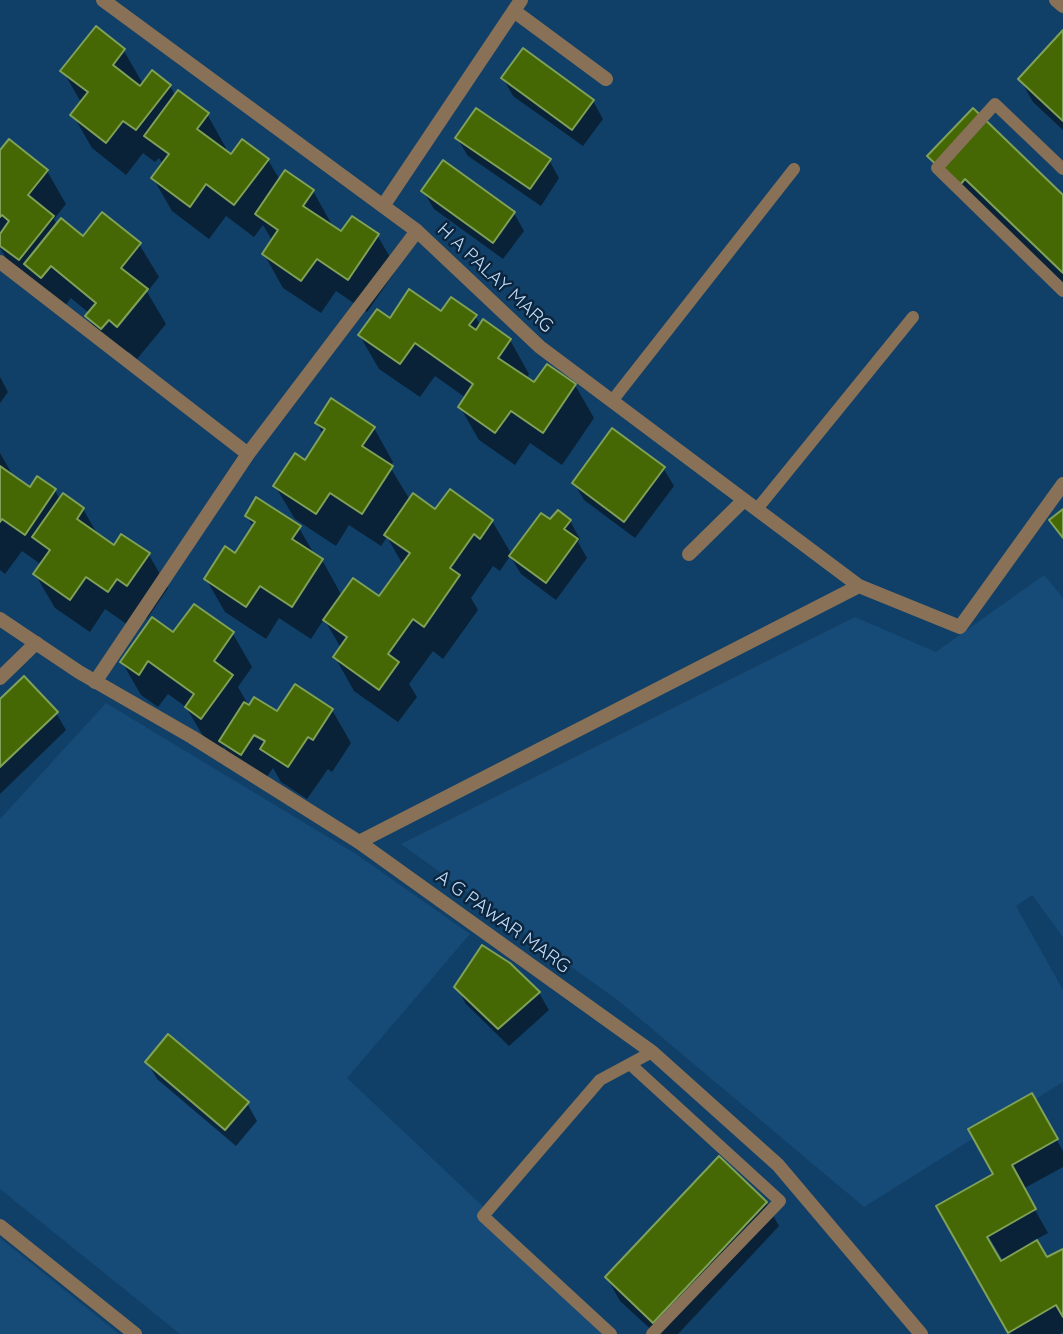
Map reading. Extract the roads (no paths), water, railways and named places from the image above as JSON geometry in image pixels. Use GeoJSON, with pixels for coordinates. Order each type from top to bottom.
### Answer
{"type":"FeatureCollection","features":[{"type":"Feature","properties":{"kind":"street","name":"H A PALAY MARG"},"geometry":{"type":"LineString","coordinates":[[103,0],[417,231],[540,347],[859,586],[960,627],[1063,484]]}},
{"type":"Feature","properties":{"kind":"street"},"geometry":{"type":"LineString","coordinates":[[1056,0],[1063,6]]}},
{"type":"Feature","properties":{"kind":"street"},"geometry":{"type":"LineString","coordinates":[[383,206],[518,5],[606,79]]}},
{"type":"Feature","properties":{"kind":"street"},"geometry":{"type":"LineString","coordinates":[[95,682],[248,454],[417,231]]}},
{"type":"Feature","properties":{"kind":"street"},"geometry":{"type":"LineString","coordinates":[[0,262],[248,454]]}},
{"type":"Feature","properties":{"kind":"street"},"geometry":{"type":"LineString","coordinates":[[689,554],[744,500]]}},
{"type":"Feature","properties":{"kind":"street"},"geometry":{"type":"LineString","coordinates":[[359,842],[859,586]]}},
{"type":"Feature","properties":{"kind":"street","name":"A G PAWAR MARG"},"geometry":{"type":"LineString","coordinates":[[0,619],[95,682],[192,737],[359,842],[652,1052],[778,1165],[921,1334]]}},
{"type":"Feature","properties":{"kind":"street"},"geometry":{"type":"LineString","coordinates":[[0,678],[36,643]]}},
{"type":"Feature","properties":{"kind":"street"},"geometry":{"type":"LineString","coordinates":[[0,1226],[135,1334]]}},
{"type":"Feature","properties":{"kind":"lane"},"geometry":{"type":"LineString","coordinates":[[1063,170],[995,104],[937,168],[1063,291]]}},
{"type":"Feature","properties":{"kind":"lane"},"geometry":{"type":"LineString","coordinates":[[612,401],[794,169]]}},
{"type":"Feature","properties":{"kind":"lane"},"geometry":{"type":"LineString","coordinates":[[757,509],[913,317]]}},
{"type":"Feature","properties":{"kind":"lane"},"geometry":{"type":"LineString","coordinates":[[611,1334],[483,1216],[600,1080],[652,1052]]}},
{"type":"Feature","properties":{"kind":"lane"},"geometry":{"type":"LineString","coordinates":[[630,1064],[780,1200],[652,1334]]}}]}
